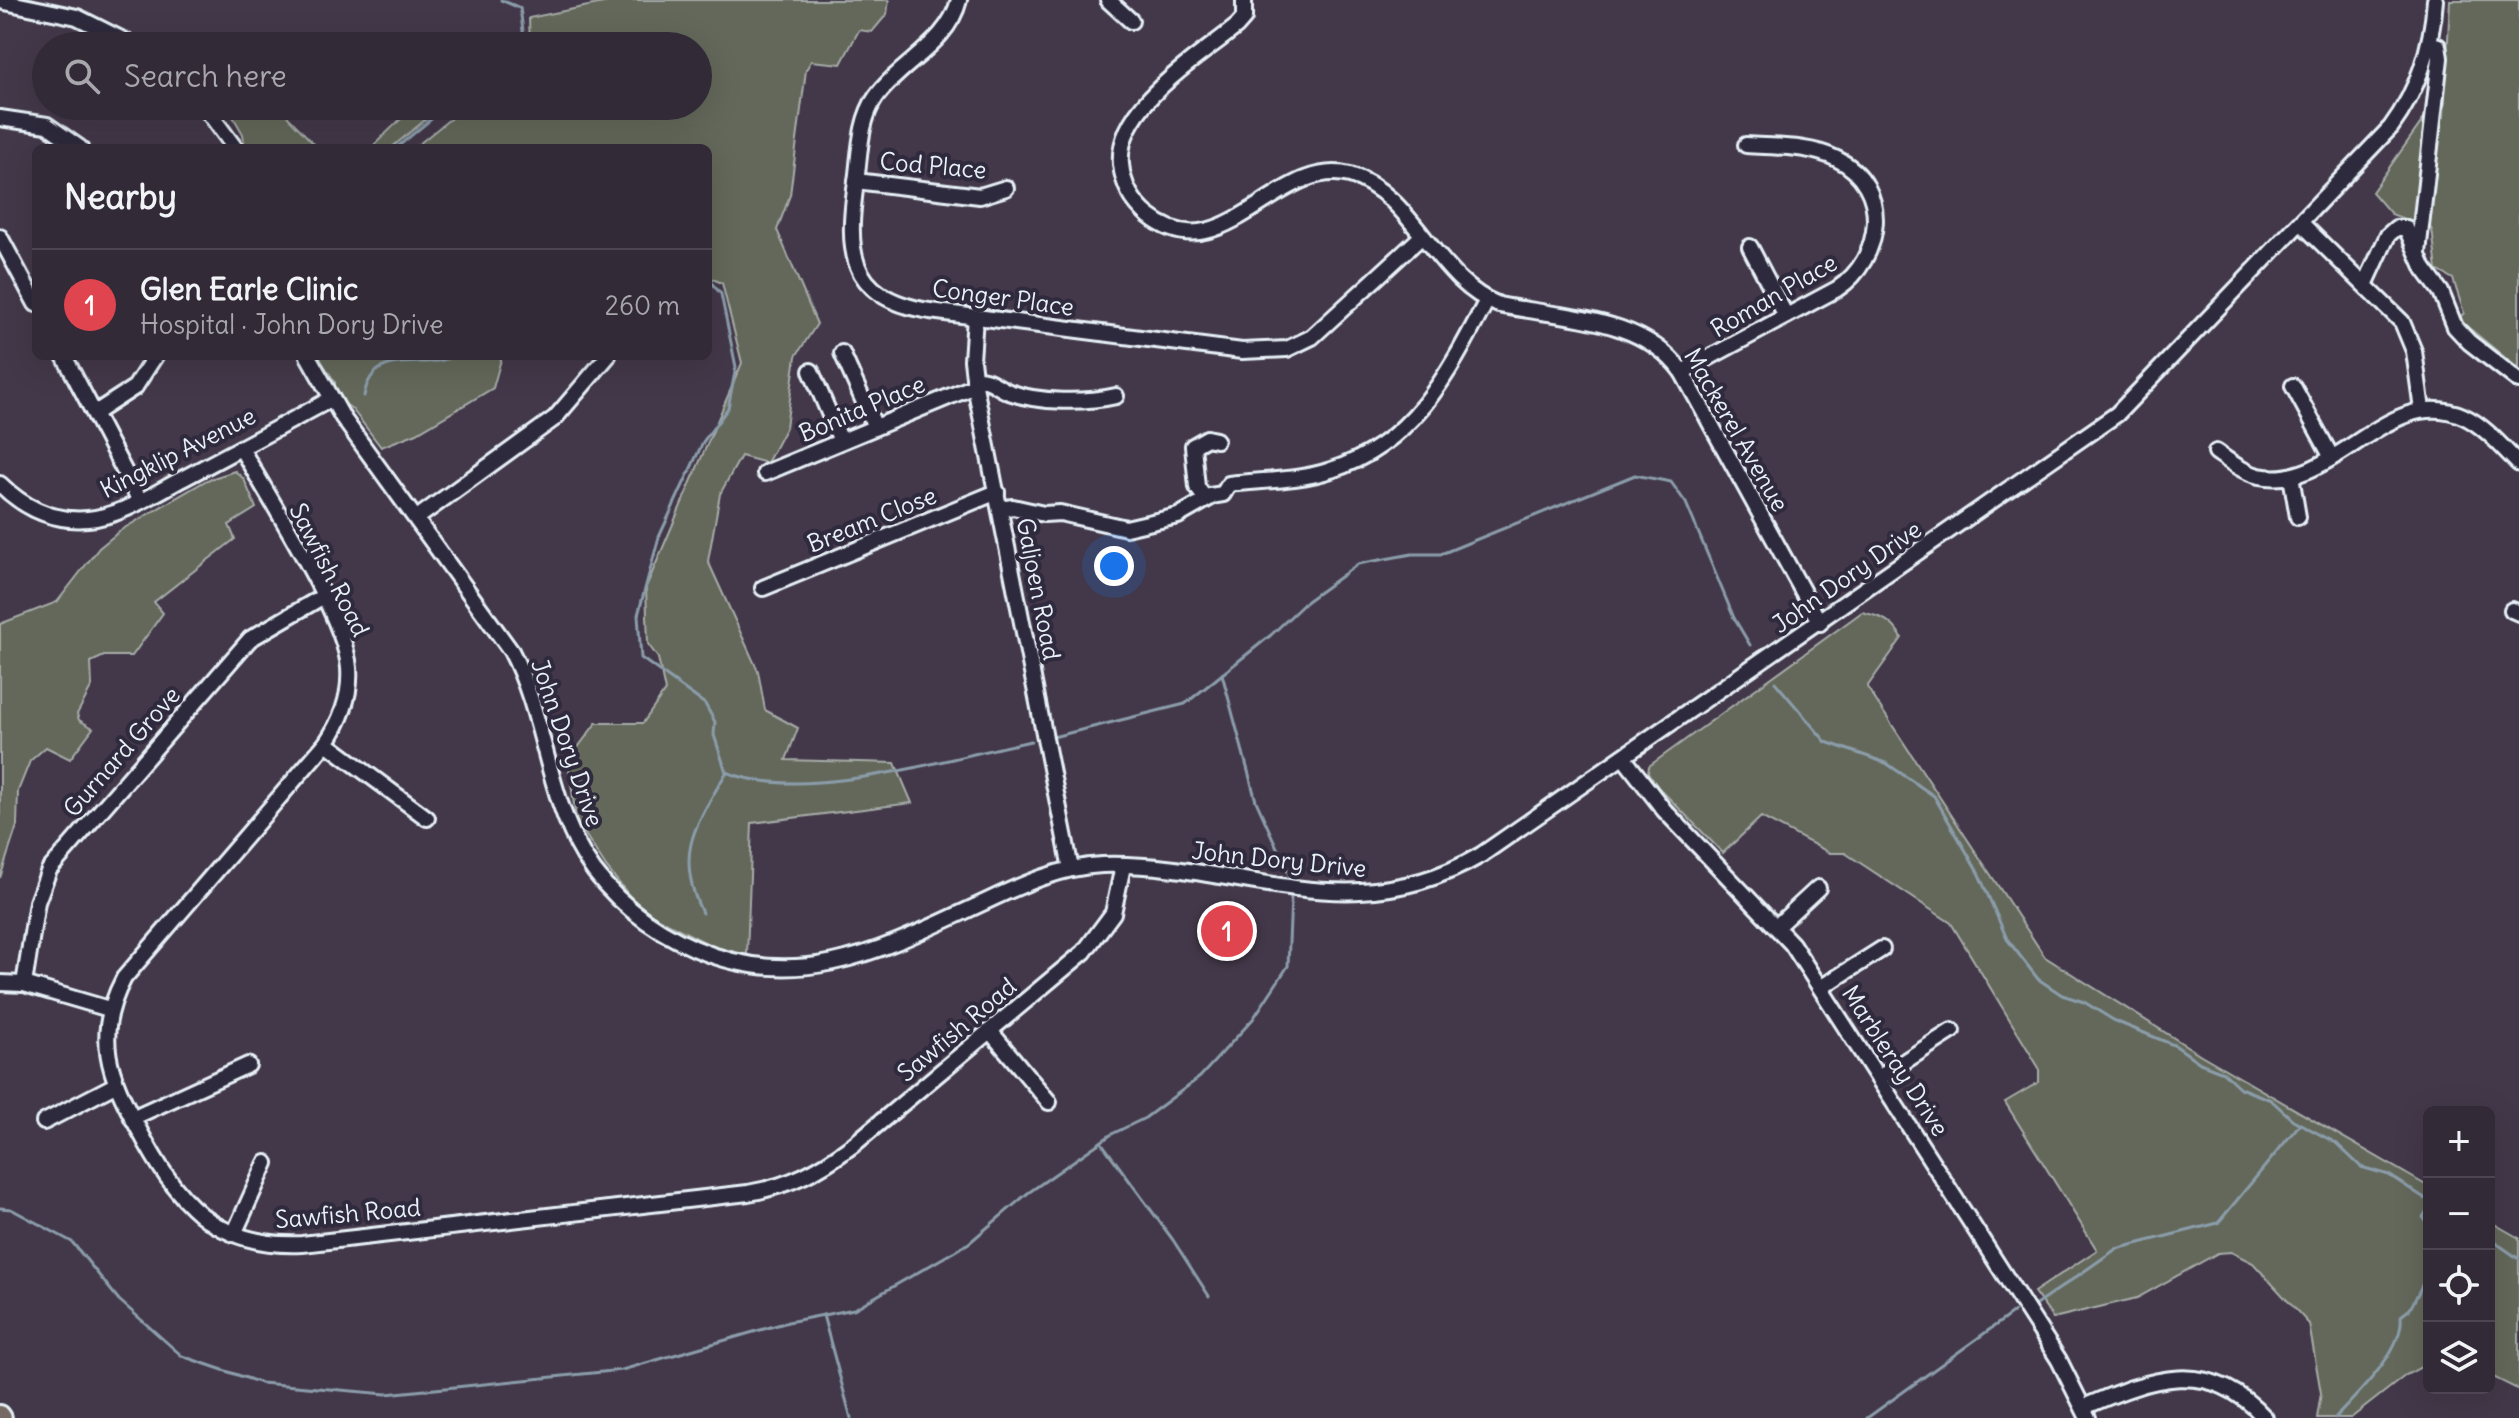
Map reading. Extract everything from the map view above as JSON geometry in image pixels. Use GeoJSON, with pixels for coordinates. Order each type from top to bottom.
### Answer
{"type":"FeatureCollection","features":[{"type":"Feature","properties":{"kind":"street","name":"Conger Place"},"geometry":{"type":"LineString","coordinates":[[959,0],[943,32],[887,84],[870,107],[856,181],[851,249],[868,285],[890,301],[904,307],[975,317],[1242,351],[1274,352],[1312,337],[1421,237]]}},
{"type":"Feature","properties":{"kind":"street"},"geometry":{"type":"LineString","coordinates":[[1108,0],[1131,21]]}},
{"type":"Feature","properties":{"kind":"street","name":"Mackerel Avenue"},"geometry":{"type":"LineString","coordinates":[[1244,0],[1247,9],[1237,26],[1141,105],[1127,125],[1122,141],[1121,166],[1135,201],[1153,219],[1173,229],[1211,230],[1227,224],[1302,179],[1343,174],[1377,188],[1470,289],[1487,300],[1643,335],[1667,353],[1682,372],[1820,623]]}},
{"type":"Feature","properties":{"kind":"street","name":"John Dory Drive"},"geometry":{"type":"LineString","coordinates":[[310,360],[331,399],[516,660],[563,812],[584,856],[629,908],[681,942],[714,956],[763,967],[800,968],[845,961],[884,948],[1018,887],[1071,869],[1123,866],[1324,892],[1361,893],[1409,886],[1449,872],[1481,855],[1820,623],[2117,414],[2302,224],[2396,120],[2409,99],[2429,43],[2435,0]]}},
{"type":"Feature","properties":{"kind":"street"},"geometry":{"type":"LineString","coordinates":[[0,1],[77,17],[107,32]]}},
{"type":"Feature","properties":{"kind":"street"},"geometry":{"type":"LineString","coordinates":[[2417,253],[2440,58],[2438,46],[2429,43]]}},
{"type":"Feature","properties":{"kind":"street"},"geometry":{"type":"LineString","coordinates":[[0,118],[47,125],[74,144]]}},
{"type":"Feature","properties":{"kind":"street"},"geometry":{"type":"LineString","coordinates":[[214,120],[232,144]]}},
{"type":"Feature","properties":{"kind":"street","name":"Roman Place"},"geometry":{"type":"LineString","coordinates":[[1682,372],[1837,289],[1858,273],[1874,238],[1873,203],[1855,173],[1836,158],[1808,150],[1746,145]]}},
{"type":"Feature","properties":{"kind":"street","name":"Cod Place"},"geometry":{"type":"LineString","coordinates":[[856,181],[980,196],[1006,188]]}},
{"type":"Feature","properties":{"kind":"street"},"geometry":{"type":"LineString","coordinates":[[2302,224],[2407,331],[2416,362],[2422,410]]}},
{"type":"Feature","properties":{"kind":"street"},"geometry":{"type":"LineString","coordinates":[[2365,285],[2388,235],[2396,228],[2406,228],[2424,269],[2441,292],[2449,315],[2461,334],[2519,381]]}},
{"type":"Feature","properties":{"kind":"street"},"geometry":{"type":"LineString","coordinates":[[0,237],[32,297]]}},
{"type":"Feature","properties":{"kind":"street"},"geometry":{"type":"LineString","coordinates":[[1750,247],[1786,316]]}},
{"type":"Feature","properties":{"kind":"street"},"geometry":{"type":"LineString","coordinates":[[1216,440],[1207,438],[1193,446],[1198,491],[1204,497],[1223,494],[1229,484],[1331,470],[1384,443],[1413,419],[1438,390],[1487,300]]}},
{"type":"Feature","properties":{"kind":"street","name":"Galjoen Road"},"geometry":{"type":"LineString","coordinates":[[975,317],[972,360],[975,382],[1071,869]]}},
{"type":"Feature","properties":{"kind":"street"},"geometry":{"type":"LineString","coordinates":[[842,353],[875,427]]}},
{"type":"Feature","properties":{"kind":"street"},"geometry":{"type":"LineString","coordinates":[[66,360],[140,501]]}},
{"type":"Feature","properties":{"kind":"street"},"geometry":{"type":"LineString","coordinates":[[95,413],[135,387],[152,360]]}},
{"type":"Feature","properties":{"kind":"street"},"geometry":{"type":"LineString","coordinates":[[417,518],[555,418],[605,360]]}},
{"type":"Feature","properties":{"kind":"street"},"geometry":{"type":"LineString","coordinates":[[811,371],[841,441]]}},
{"type":"Feature","properties":{"kind":"street"},"geometry":{"type":"LineString","coordinates":[[975,382],[992,380],[1009,392],[1082,403],[1116,396]]}},
{"type":"Feature","properties":{"kind":"street","name":"Bonita Place"},"geometry":{"type":"LineString","coordinates":[[765,473],[975,382]]}},
{"type":"Feature","properties":{"kind":"street"},"geometry":{"type":"LineString","coordinates":[[2293,386],[2331,456]]}},
{"type":"Feature","properties":{"kind":"street","name":"Kingklip Avenue"},"geometry":{"type":"LineString","coordinates":[[0,484],[26,506],[61,518],[91,519],[140,501],[331,399]]}},
{"type":"Feature","properties":{"kind":"street"},"geometry":{"type":"LineString","coordinates":[[2216,452],[2255,475],[2291,476],[2405,415],[2422,410],[2447,411],[2473,422],[2519,464]]}},
{"type":"Feature","properties":{"kind":"street","name":"Sawfish Road"},"geometry":{"type":"LineString","coordinates":[[241,448],[339,629],[349,670],[343,711],[326,743],[131,968],[109,1009],[106,1042],[115,1085],[166,1180],[195,1210],[234,1234],[270,1244],[302,1244],[781,1187],[809,1176],[835,1159],[1097,939],[1118,899],[1123,866]]}},
{"type":"Feature","properties":{"kind":"street"},"geometry":{"type":"LineString","coordinates":[[2291,476],[2298,517]]}},
{"type":"Feature","properties":{"kind":"street","name":"Bream Close"},"geometry":{"type":"LineString","coordinates":[[763,588],[997,492]]}},
{"type":"Feature","properties":{"kind":"street"},"geometry":{"type":"LineString","coordinates":[[1000,509],[1013,507],[1044,514],[1060,513],[1126,528],[1178,516],[1213,496]]}},
{"type":"Feature","properties":{"kind":"street","name":"Gurnard Grove"},"geometry":{"type":"LineString","coordinates":[[24,984],[37,902],[49,870],[250,639],[322,597]]}},
{"type":"Feature","properties":{"kind":"street"},"geometry":{"type":"LineString","coordinates":[[326,743],[427,818]]}},
{"type":"Feature","properties":{"kind":"street","name":"Marbleray Drive"},"geometry":{"type":"LineString","coordinates":[[1623,757],[1664,810],[1777,926],[1822,987],[2059,1360],[2086,1412]]}},
{"type":"Feature","properties":{"kind":"street"},"geometry":{"type":"LineString","coordinates":[[1777,926],[1818,888]]}},
{"type":"Feature","properties":{"kind":"street"},"geometry":{"type":"LineString","coordinates":[[1822,987],[1882,949]]}},
{"type":"Feature","properties":{"kind":"street"},"geometry":{"type":"LineString","coordinates":[[0,983],[24,984],[109,1009]]}},
{"type":"Feature","properties":{"kind":"street"},"geometry":{"type":"LineString","coordinates":[[990,1031],[1049,1102]]}},
{"type":"Feature","properties":{"kind":"street"},"geometry":{"type":"LineString","coordinates":[[1880,1077],[1952,1031]]}},
{"type":"Feature","properties":{"kind":"street"},"geometry":{"type":"LineString","coordinates":[[132,1118],[248,1065]]}},
{"type":"Feature","properties":{"kind":"street"},"geometry":{"type":"LineString","coordinates":[[44,1122],[115,1085]]}},
{"type":"Feature","properties":{"kind":"street"},"geometry":{"type":"LineString","coordinates":[[234,1234],[266,1163]]}},
{"type":"Feature","properties":{"kind":"street"},"geometry":{"type":"LineString","coordinates":[[2086,1412],[2150,1381],[2183,1378],[2201,1379],[2234,1392],[2265,1418]]}},
{"type":"Feature","properties":{"kind":"green space"},"geometry":{"type":"Polygon","coordinates":[[[618,0],[889,0],[887,14],[872,32],[859,30],[841,64],[811,61],[806,70],[790,195],[777,230],[817,324],[796,356],[786,427],[767,463],[741,456],[720,494],[708,561],[758,671],[765,710],[798,728],[786,760],[895,763],[912,803],[752,823],[747,955],[712,946],[640,909],[606,867],[576,820],[568,761],[596,723],[643,723],[665,691],[658,658],[648,644],[646,587],[742,363],[722,283],[712,279],[712,144],[419,144],[449,120],[712,120],[712,32],[530,32],[529,18],[618,0]]]}},
{"type":"Feature","properties":{"kind":"green space"},"geometry":{"type":"Polygon","coordinates":[[[2450,0],[2519,0],[2519,369],[2458,319],[2464,313],[2453,279],[2437,270],[2432,229],[2391,214],[2372,192],[2428,113],[2444,117],[2450,0]]]}},
{"type":"Feature","properties":{"kind":"green space"},"geometry":{"type":"Polygon","coordinates":[[[235,120],[291,120],[314,144],[244,144],[235,120]]]}},
{"type":"Feature","properties":{"kind":"green space"},"geometry":{"type":"Polygon","coordinates":[[[400,120],[425,120],[396,144],[375,144],[400,120]]]}},
{"type":"Feature","properties":{"kind":"green space"},"geometry":{"type":"Polygon","coordinates":[[[321,360],[501,360],[493,388],[417,433],[381,447],[352,409],[335,397],[335,382],[321,360]]]}},
{"type":"Feature","properties":{"kind":"green space"},"geometry":{"type":"Polygon","coordinates":[[[235,471],[244,479],[256,508],[229,525],[235,539],[154,602],[163,613],[132,656],[104,656],[91,662],[92,686],[77,714],[79,720],[93,728],[70,759],[46,747],[30,761],[18,791],[17,826],[0,878],[0,624],[57,602],[99,548],[121,530],[207,480],[235,471]]]}},
{"type":"Feature","properties":{"kind":"green space"},"geometry":{"type":"Polygon","coordinates":[[[1862,612],[1886,620],[1902,638],[1867,687],[2045,957],[2201,1055],[2423,1184],[2423,1366],[2406,1375],[2351,1418],[2317,1418],[2321,1393],[2309,1324],[2253,1263],[2231,1252],[2218,1253],[2137,1298],[2053,1318],[2034,1292],[2097,1250],[2005,1102],[2039,1082],[2039,1068],[1951,923],[1845,853],[1830,853],[1761,817],[1723,853],[1659,788],[1648,773],[1649,766],[1862,612]]]}},
{"type":"Feature","properties":{"kind":"green space"},"geometry":{"type":"Polygon","coordinates":[[[2495,1224],[2519,1238],[2519,1390],[2495,1378],[2495,1224]]]}},
{"type":"Feature","properties":{"kind":"waterway"},"geometry":{"type":"LineString","coordinates":[[501,0],[520,8],[523,32]]}},
{"type":"Feature","properties":{"kind":"waterway"},"geometry":{"type":"LineString","coordinates":[[401,144],[430,120]]}},
{"type":"Feature","properties":{"kind":"waterway"},"geometry":{"type":"LineString","coordinates":[[712,284],[721,294],[736,367],[728,408],[703,442],[659,537],[638,615],[641,658],[705,704],[715,722],[714,735],[726,772],[758,781],[835,781],[877,775],[1031,741]]}},
{"type":"Feature","properties":{"kind":"waterway"},"geometry":{"type":"LineString","coordinates":[[364,396],[369,380],[388,365],[442,360]]}},
{"type":"Feature","properties":{"kind":"waterway"},"geometry":{"type":"LineString","coordinates":[[1053,737],[1185,704],[1271,635],[1307,601],[1358,564],[1412,554],[1441,554],[1635,475],[1671,482],[1686,503],[1734,618],[1750,645]]}},
{"type":"Feature","properties":{"kind":"waterway"},"geometry":{"type":"LineString","coordinates":[[1222,674],[1256,801],[1292,881]]}},
{"type":"Feature","properties":{"kind":"waterway"},"geometry":{"type":"LineString","coordinates":[[1775,682],[1826,742],[1886,763],[1934,796],[1977,870],[2007,939],[2038,979],[2062,995],[2084,1002],[2115,1021],[2176,1046],[2200,1063],[2223,1072],[2240,1088],[2271,1100],[2293,1120],[2336,1143],[2361,1167],[2389,1175],[2423,1197]]}},
{"type":"Feature","properties":{"kind":"waterway"},"geometry":{"type":"LineString","coordinates":[[702,913],[694,892],[689,856],[697,825],[726,773]]}},
{"type":"Feature","properties":{"kind":"waterway"},"geometry":{"type":"LineString","coordinates":[[0,1208],[11,1209],[72,1242],[119,1300],[182,1356],[261,1383],[386,1394],[622,1370],[788,1322],[854,1309],[969,1243],[1028,1193],[1112,1134],[1145,1118],[1200,1077],[1253,1019],[1288,966],[1291,897]]}},
{"type":"Feature","properties":{"kind":"waterway"},"geometry":{"type":"LineString","coordinates":[[2033,1307],[2116,1249],[2218,1223],[2300,1124]]}},
{"type":"Feature","properties":{"kind":"waterway"},"geometry":{"type":"LineString","coordinates":[[1101,1142],[1173,1240],[1209,1296]]}},
{"type":"Feature","properties":{"kind":"waterway"},"geometry":{"type":"LineString","coordinates":[[2495,1242],[2519,1259]]}},
{"type":"Feature","properties":{"kind":"waterway"},"geometry":{"type":"LineString","coordinates":[[2335,1418],[2388,1357],[2400,1329],[2401,1316],[2410,1309],[2423,1284]]}},
{"type":"Feature","properties":{"kind":"waterway"},"geometry":{"type":"LineString","coordinates":[[1867,1418],[2014,1312]]}},
{"type":"Feature","properties":{"kind":"waterway"},"geometry":{"type":"LineString","coordinates":[[823,1315],[851,1418]]}},
{"type":"Feature","properties":{"kind":"place","name":"Glen Earle Clinic"},"geometry":{"type":"Point","coordinates":[1227,931]}}]}
